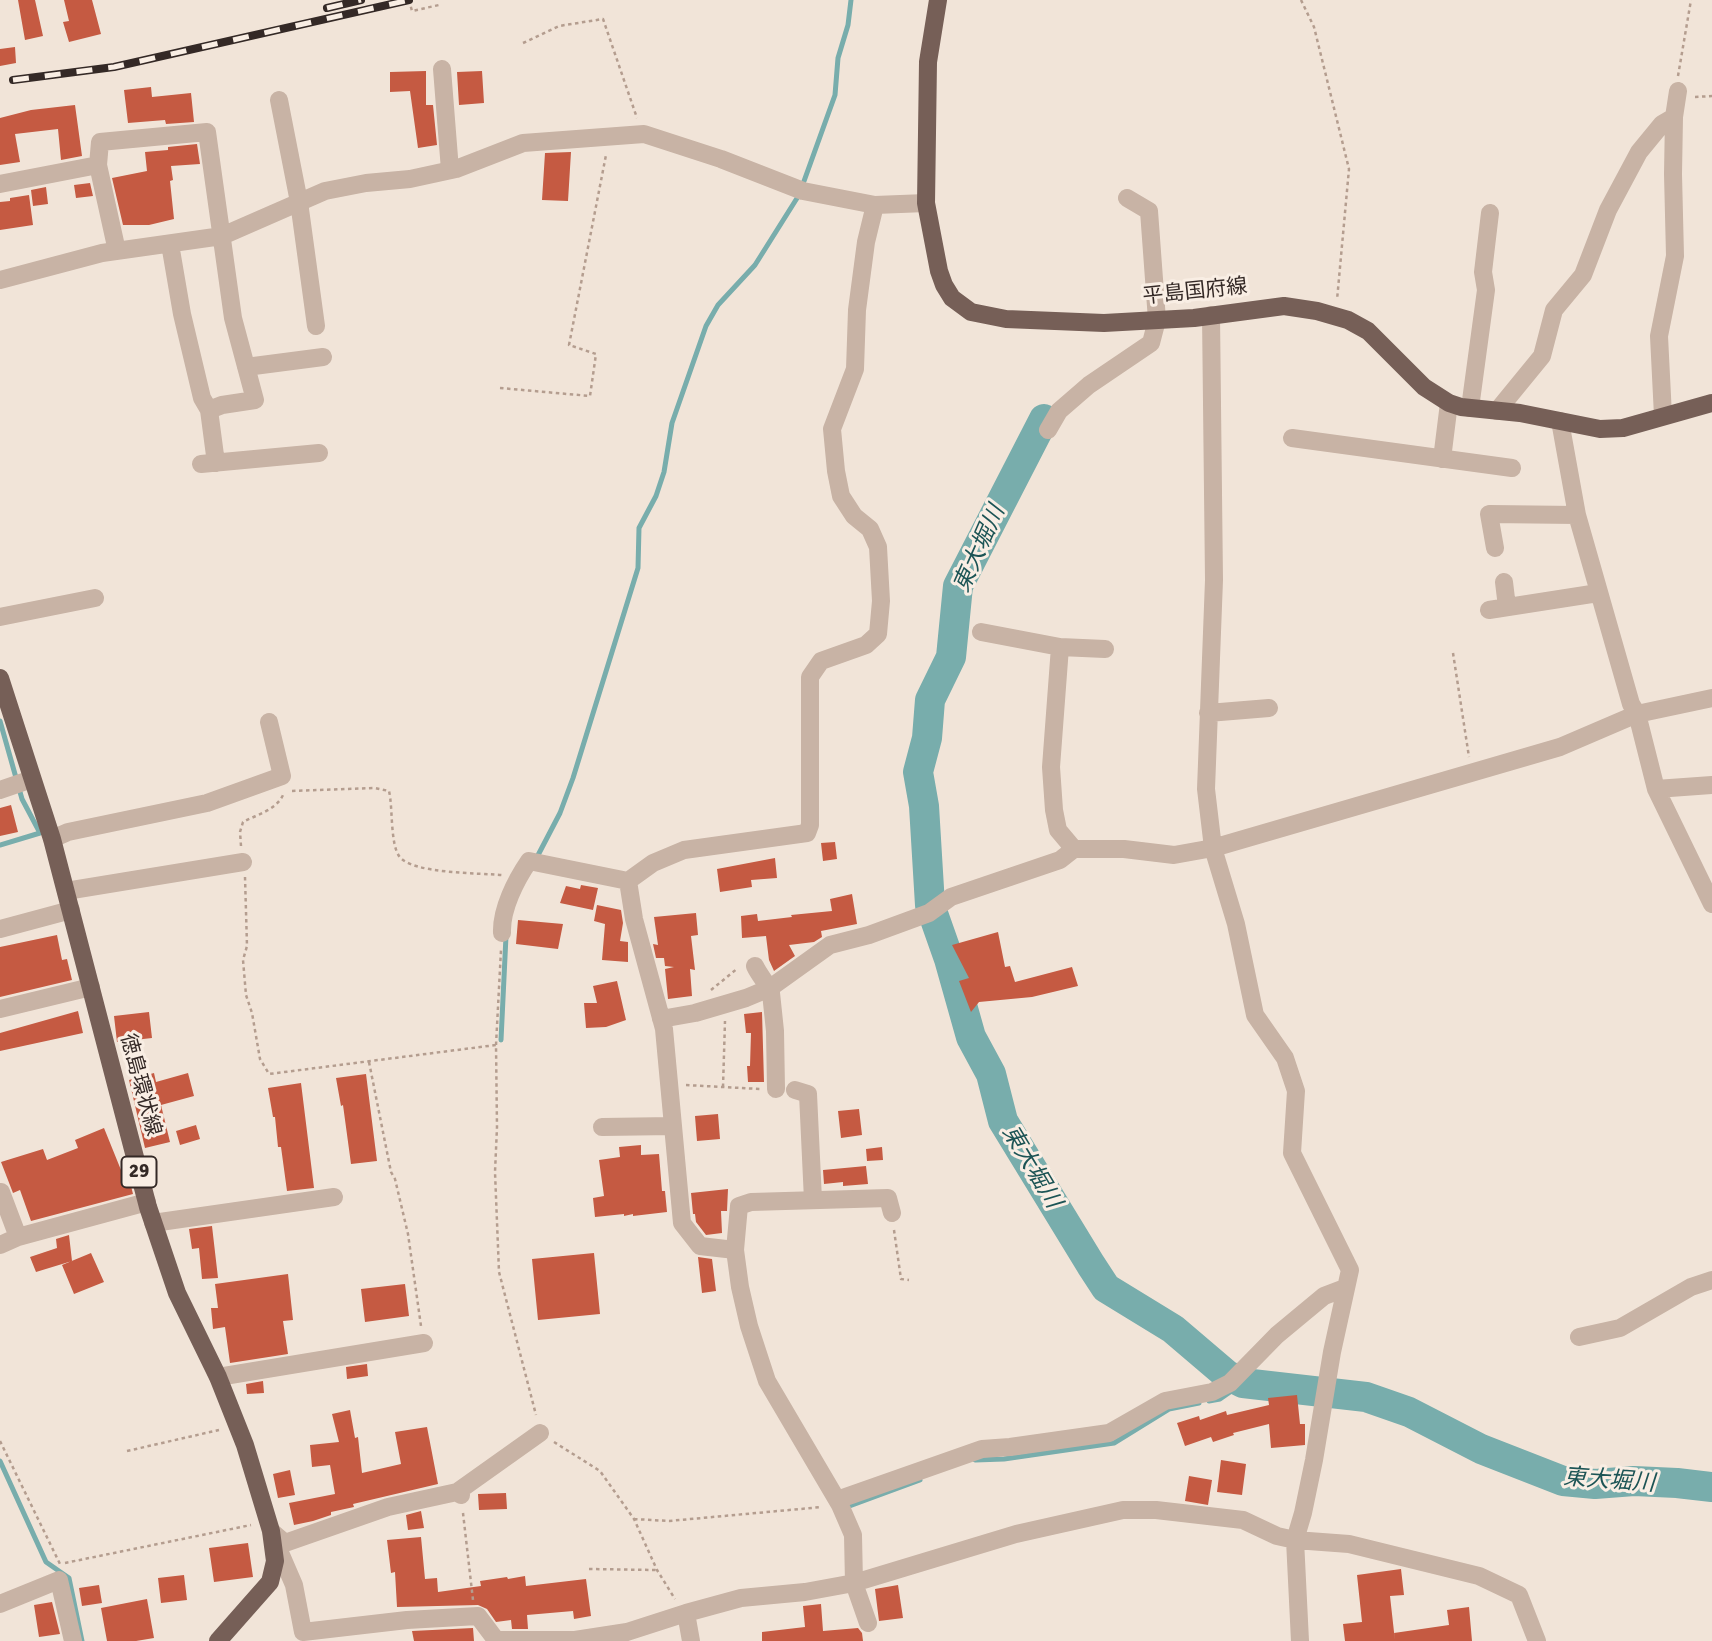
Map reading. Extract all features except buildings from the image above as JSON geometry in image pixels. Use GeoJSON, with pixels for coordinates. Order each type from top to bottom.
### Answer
{"type":"FeatureCollection","features":[{"type":"Feature","properties":{"kind":"main road","name":"平島国府線"},"geometry":{"type":"LineString","coordinates":[[939,0],[928,62],[926,203],[944,285],[952,298],[971,312],[1006,319],[1104,323],[1284,306],[1348,320],[1368,331],[1424,387],[1449,403],[1470,408],[1600,429],[1623,428],[1712,403]]}},
{"type":"Feature","properties":{"kind":"main road","name":"徳島環状線"},"geometry":{"type":"LineString","coordinates":[[2,689],[17,784],[52,839],[146,1202],[177,1293],[218,1377],[237,1426],[269,1526],[275,1561],[270,1582],[218,1641]]}},
{"type":"Feature","properties":{"kind":"street"},"geometry":{"type":"LineString","coordinates":[[442,69],[450,170]]}},
{"type":"Feature","properties":{"kind":"street"},"geometry":{"type":"LineString","coordinates":[[1663,416],[1659,336],[1675,256],[1674,117],[1678,91]]}},
{"type":"Feature","properties":{"kind":"street"},"geometry":{"type":"LineString","coordinates":[[279,100],[299,202],[316,327]]}},
{"type":"Feature","properties":{"kind":"street"},"geometry":{"type":"LineString","coordinates":[[1497,411],[1542,356],[1554,310],[1583,275],[1608,210],[1639,152],[1662,124],[1674,117]]}},
{"type":"Feature","properties":{"kind":"street"},"geometry":{"type":"LineString","coordinates":[[117,251],[98,165],[100,142],[207,132],[233,318],[254,400],[209,410]]}},
{"type":"Feature","properties":{"kind":"street"},"geometry":{"type":"LineString","coordinates":[[0,280],[117,251],[222,236],[325,191],[366,183],[410,179],[450,170],[523,143],[645,134],[721,159],[801,190],[875,205],[926,203]]}},
{"type":"Feature","properties":{"kind":"street"},"geometry":{"type":"LineString","coordinates":[[0,184],[98,165]]}},
{"type":"Feature","properties":{"kind":"street"},"geometry":{"type":"LineString","coordinates":[[1048,430],[1059,411],[1089,385],[1151,343],[1157,320],[1149,211],[1127,198]]}},
{"type":"Feature","properties":{"kind":"street"},"geometry":{"type":"LineString","coordinates":[[502,933],[501,923],[519,876],[528,861],[628,881],[653,863],[684,850],[807,833],[810,825],[810,677],[821,661],[866,645],[878,634],[881,601],[878,547],[870,529],[854,516],[841,496],[832,429],[855,369],[857,310],[866,242],[875,205]]}},
{"type":"Feature","properties":{"kind":"street"},"geometry":{"type":"LineString","coordinates":[[1470,408],[1486,290],[1483,272],[1490,214]]}},
{"type":"Feature","properties":{"kind":"street"},"geometry":{"type":"LineString","coordinates":[[170,244],[185,326],[202,398],[209,410],[209,463],[307,448]]}},
{"type":"Feature","properties":{"kind":"street"},"geometry":{"type":"LineString","coordinates":[[1211,315],[1214,580],[1206,789],[1213,848],[1236,924],[1255,1015],[1284,1058],[1296,1091],[1292,1153],[1350,1270],[1314,1460],[1295,1540],[1300,1641]]}},
{"type":"Feature","properties":{"kind":"street"},"geometry":{"type":"LineString","coordinates":[[246,367],[323,357]]}},
{"type":"Feature","properties":{"kind":"street"},"geometry":{"type":"LineString","coordinates":[[1442,459],[1449,403]]}},
{"type":"Feature","properties":{"kind":"street"},"geometry":{"type":"LineString","coordinates":[[1560,421],[1577,515],[1631,704],[1637,714],[1656,789],[1712,904]]}},
{"type":"Feature","properties":{"kind":"street"},"geometry":{"type":"LineString","coordinates":[[1292,438],[1512,468]]}},
{"type":"Feature","properties":{"kind":"street"},"geometry":{"type":"LineString","coordinates":[[1495,548],[1489,514],[1577,515]]}},
{"type":"Feature","properties":{"kind":"street"},"geometry":{"type":"LineString","coordinates":[[1504,582],[1498,608],[1598,593]]}},
{"type":"Feature","properties":{"kind":"street"},"geometry":{"type":"LineString","coordinates":[[0,617],[95,598]]}},
{"type":"Feature","properties":{"kind":"street"},"geometry":{"type":"LineString","coordinates":[[981,632],[1060,646],[1105,649]]}},
{"type":"Feature","properties":{"kind":"street"},"geometry":{"type":"LineString","coordinates":[[1060,646],[1051,766],[1054,810],[1058,830],[1074,849]]}},
{"type":"Feature","properties":{"kind":"street"},"geometry":{"type":"LineString","coordinates":[[661,1019],[696,1008],[723,1008],[770,990],[830,945],[869,935],[932,912],[951,897],[1060,860],[1074,849],[1124,849],[1174,855],[1213,848],[1560,747],[1637,714],[1712,698]]}},
{"type":"Feature","properties":{"kind":"street"},"geometry":{"type":"LineString","coordinates":[[1208,713],[1269,708]]}},
{"type":"Feature","properties":{"kind":"street"},"geometry":{"type":"LineString","coordinates":[[52,839],[68,832],[284,784],[269,722]]}},
{"type":"Feature","properties":{"kind":"street"},"geometry":{"type":"LineString","coordinates":[[1656,789],[1712,785]]}},
{"type":"Feature","properties":{"kind":"street"},"geometry":{"type":"LineString","coordinates":[[66,891],[243,862]]}},
{"type":"Feature","properties":{"kind":"street"},"geometry":{"type":"LineString","coordinates":[[628,881],[634,919],[661,1019],[674,1085],[673,1126],[681,1223],[700,1246],[735,1251]]}},
{"type":"Feature","properties":{"kind":"street"},"geometry":{"type":"LineString","coordinates":[[0,929],[71,910]]}},
{"type":"Feature","properties":{"kind":"street"},"geometry":{"type":"LineString","coordinates":[[755,966],[770,990],[775,1031],[776,1089]]}},
{"type":"Feature","properties":{"kind":"street"},"geometry":{"type":"LineString","coordinates":[[0,1009],[91,987]]}},
{"type":"Feature","properties":{"kind":"street"},"geometry":{"type":"LineString","coordinates":[[795,1090],[808,1094],[814,1200]]}},
{"type":"Feature","properties":{"kind":"street"},"geometry":{"type":"LineString","coordinates":[[603,1127],[673,1126]]}},
{"type":"Feature","properties":{"kind":"street"},"geometry":{"type":"LineString","coordinates":[[1,1192],[18,1237]]}},
{"type":"Feature","properties":{"kind":"street"},"geometry":{"type":"LineString","coordinates":[[153,1223],[334,1197]]}},
{"type":"Feature","properties":{"kind":"street"},"geometry":{"type":"LineString","coordinates":[[868,1623],[854,1583],[853,1535],[840,1505],[767,1381],[746,1313],[735,1251],[739,1206],[751,1202],[888,1199],[892,1213]]}},
{"type":"Feature","properties":{"kind":"street"},"geometry":{"type":"LineString","coordinates":[[0,1245],[18,1237],[146,1202]]}},
{"type":"Feature","properties":{"kind":"street"},"geometry":{"type":"LineString","coordinates":[[1579,1337],[1620,1328],[1691,1287],[1712,1280]]}},
{"type":"Feature","properties":{"kind":"street"},"geometry":{"type":"LineString","coordinates":[[840,1505],[982,1449],[1109,1433],[1165,1401],[1212,1391],[1233,1380],[1277,1335],[1324,1296],[1345,1288]]}},
{"type":"Feature","properties":{"kind":"street"},"geometry":{"type":"LineString","coordinates":[[218,1377],[424,1343]]}},
{"type":"Feature","properties":{"kind":"street"},"geometry":{"type":"LineString","coordinates":[[269,1526],[285,1543],[388,1507],[459,1494],[540,1433]]}},
{"type":"Feature","properties":{"kind":"street"},"geometry":{"type":"LineString","coordinates":[[269,1526],[294,1585],[303,1632],[476,1614],[496,1640],[575,1640],[637,1630],[686,1613],[754,1595],[805,1592],[854,1583],[1016,1534],[1123,1510],[1156,1510],[1243,1520],[1277,1536],[1349,1544],[1479,1576],[1519,1595],[1537,1641]]}},
{"type":"Feature","properties":{"kind":"street"},"geometry":{"type":"LineString","coordinates":[[0,1604],[59,1580],[73,1641]]}},
{"type":"Feature","properties":{"kind":"street"},"geometry":{"type":"LineString","coordinates":[[686,1613],[691,1641]]}},
{"type":"Feature","properties":{"kind":"path"},"geometry":{"type":"LineString","coordinates":[[409,0],[412,11],[439,5]]}},
{"type":"Feature","properties":{"kind":"path"},"geometry":{"type":"LineString","coordinates":[[1301,0],[1314,27],[1349,169],[1336,316]]}},
{"type":"Feature","properties":{"kind":"path"},"geometry":{"type":"LineString","coordinates":[[1691,0],[1678,91],[1686,97],[1712,96]]}},
{"type":"Feature","properties":{"kind":"path"},"geometry":{"type":"LineString","coordinates":[[523,43],[559,26],[603,19],[634,113],[645,134]]}},
{"type":"Feature","properties":{"kind":"path"},"geometry":{"type":"LineString","coordinates":[[500,388],[590,396],[596,354],[569,345],[610,136]]}},
{"type":"Feature","properties":{"kind":"path"},"geometry":{"type":"LineString","coordinates":[[1454,653],[1472,773]]}},
{"type":"Feature","properties":{"kind":"path"},"geometry":{"type":"LineString","coordinates":[[496,1045],[270,1074],[260,1059],[246,995],[243,960],[247,946],[240,832],[243,822],[275,807],[281,801],[284,784],[389,790],[400,858],[410,864],[443,871],[519,876]]}},
{"type":"Feature","properties":{"kind":"path"},"geometry":{"type":"LineString","coordinates":[[502,933],[496,1045],[495,1172],[499,1272],[540,1433],[600,1471],[634,1519],[657,1570],[686,1613]]}},
{"type":"Feature","properties":{"kind":"path"},"geometry":{"type":"LineString","coordinates":[[696,1008],[737,968],[755,966]]}},
{"type":"Feature","properties":{"kind":"path"},"geometry":{"type":"LineString","coordinates":[[723,1008],[723,1087]]}},
{"type":"Feature","properties":{"kind":"path"},"geometry":{"type":"LineString","coordinates":[[369,1061],[391,1172],[396,1179],[408,1234],[424,1343]]}},
{"type":"Feature","properties":{"kind":"path"},"geometry":{"type":"LineString","coordinates":[[674,1085],[776,1089]]}},
{"type":"Feature","properties":{"kind":"path"},"geometry":{"type":"LineString","coordinates":[[892,1213],[901,1279],[909,1280]]}},
{"type":"Feature","properties":{"kind":"path"},"geometry":{"type":"LineString","coordinates":[[127,1451],[237,1426]]}},
{"type":"Feature","properties":{"kind":"path"},"geometry":{"type":"LineString","coordinates":[[0,1441],[60,1565],[269,1526]]}},
{"type":"Feature","properties":{"kind":"path"},"geometry":{"type":"LineString","coordinates":[[459,1494],[476,1614]]}},
{"type":"Feature","properties":{"kind":"path"},"geometry":{"type":"LineString","coordinates":[[634,1519],[669,1521],[799,1511],[840,1505]]}},
{"type":"Feature","properties":{"kind":"path"},"geometry":{"type":"LineString","coordinates":[[589,1569],[657,1570]]}},
{"type":"Feature","properties":{"kind":"waterway"},"geometry":{"type":"LineString","coordinates":[[536,859],[560,813],[573,778],[638,568],[639,528],[656,496],[664,472],[672,423],[706,326],[718,305],[755,265],[799,195],[835,95],[838,58],[848,25],[851,0]]}},
{"type":"Feature","properties":{"kind":"waterway","name":"東大堀川"},"geometry":{"type":"LineString","coordinates":[[1044,419],[958,586],[951,657],[930,700],[927,738],[918,772],[924,806],[930,905],[949,959],[971,1037],[991,1074],[1003,1121],[1091,1265],[1106,1288],[1173,1329],[1227,1375],[1243,1383],[1366,1397],[1409,1412],[1481,1449],[1563,1481],[1595,1484],[1634,1481],[1712,1487]]}},
{"type":"Feature","properties":{"kind":"waterway"},"geometry":{"type":"LineString","coordinates":[[0,721],[22,799],[40,833],[0,845]]}},
{"type":"Feature","properties":{"kind":"waterway"},"geometry":{"type":"LineString","coordinates":[[501,1040],[506,936]]}},
{"type":"Feature","properties":{"kind":"waterway"},"geometry":{"type":"LineString","coordinates":[[1209,1401],[1220,1399],[1243,1383]]}},
{"type":"Feature","properties":{"kind":"waterway"},"geometry":{"type":"LineString","coordinates":[[975,1460],[1004,1459],[1114,1443],[1169,1409],[1199,1403]]}},
{"type":"Feature","properties":{"kind":"waterway"},"geometry":{"type":"LineString","coordinates":[[0,1461],[46,1562],[69,1578],[82,1641]]}},
{"type":"Feature","properties":{"kind":"waterway"},"geometry":{"type":"LineString","coordinates":[[844,1508],[920,1480]]}},
{"type":"Feature","properties":{"kind":"railway"},"geometry":{"type":"LineString","coordinates":[[327,8],[361,0]]}},
{"type":"Feature","properties":{"kind":"railway"},"geometry":{"type":"LineString","coordinates":[[13,80],[114,67],[409,0]]}}]}
